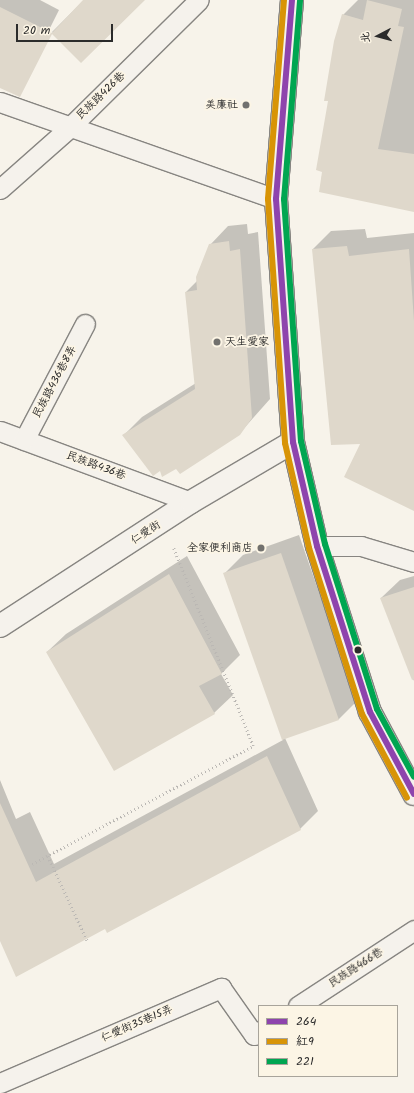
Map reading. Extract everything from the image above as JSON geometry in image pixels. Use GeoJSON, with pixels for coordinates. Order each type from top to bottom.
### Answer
{"type":"FeatureCollection","features":[{"type":"Feature","properties":{"kind":"street"},"geometry":{"type":"LineString","coordinates":[[292,0],[276,198],[293,442],[317,546],[370,712],[414,794]]}},
{"type":"Feature","properties":{"kind":"street","name":"仁愛街"},"geometry":{"type":"LineString","coordinates":[[0,626],[163,522],[191,502],[293,442]]}},
{"type":"Feature","properties":{"kind":"lane","name":"民族路426巷"},"geometry":{"type":"LineString","coordinates":[[0,189],[68,128],[199,0]]}},
{"type":"Feature","properties":{"kind":"lane"},"geometry":{"type":"LineString","coordinates":[[0,102],[68,128],[276,198]]}},
{"type":"Feature","properties":{"kind":"lane","name":"民族路436巷8弄"},"geometry":{"type":"LineString","coordinates":[[24,440],[85,324]]}},
{"type":"Feature","properties":{"kind":"lane","name":"民族路436巷"},"geometry":{"type":"LineString","coordinates":[[0,431],[191,502]]}},
{"type":"Feature","properties":{"kind":"lane"},"geometry":{"type":"LineString","coordinates":[[317,546],[361,546],[414,562]]}},
{"type":"Feature","properties":{"kind":"lane","name":"民族路466巷"},"geometry":{"type":"LineString","coordinates":[[300,1005],[414,930]]}},
{"type":"Feature","properties":{"kind":"lane","name":"仁愛街35巷15弄"},"geometry":{"type":"LineString","coordinates":[[0,1082],[221,988],[256,1033]]}},
{"type":"Feature","properties":{"kind":"path"},"geometry":{"type":"LineString","coordinates":[[32,864],[253,746],[163,522]]}},
{"type":"Feature","properties":{"kind":"path"},"geometry":{"type":"LineString","coordinates":[[48,856],[87,940]]}},
{"type":"Feature","properties":{"kind":"building"},"geometry":{"type":"Polygon","coordinates":[[[83,0],[145,0],[81,63],[52,34],[20,97],[0,88],[0,7],[52,33],[83,0]]]}},
{"type":"Feature","properties":{"kind":"building"},"geometry":{"type":"Polygon","coordinates":[[[367,0],[402,9],[398,26],[404,27],[378,149],[414,154],[414,212],[319,192],[322,172],[316,170],[328,101],[324,101],[334,41],[342,14],[363,20],[367,0]]]}},
{"type":"Feature","properties":{"kind":"building","name":"天生愛家"},"geometry":{"type":"Polygon","coordinates":[[[229,241],[230,251],[240,249],[252,418],[240,435],[180,474],[176,469],[162,477],[160,471],[153,476],[122,435],[195,389],[185,292],[197,290],[196,277],[209,244],[229,241]]]}},
{"type":"Feature","properties":{"kind":"building"},"geometry":{"type":"Polygon","coordinates":[[[347,246],[349,256],[409,249],[414,321],[414,511],[344,477],[360,444],[331,445],[312,249],[347,246]]]}},
{"type":"Feature","properties":{"kind":"building"},"geometry":{"type":"Polygon","coordinates":[[[281,553],[339,720],[282,740],[223,573],[281,553]]]}},
{"type":"Feature","properties":{"kind":"building"},"geometry":{"type":"Polygon","coordinates":[[[169,574],[222,674],[199,686],[215,714],[114,771],[46,652],[169,574]]]}},
{"type":"Feature","properties":{"kind":"building"},"geometry":{"type":"Polygon","coordinates":[[[414,587],[414,679],[412,680],[380,598],[414,587]]]}},
{"type":"Feature","properties":{"kind":"building"},"geometry":{"type":"Polygon","coordinates":[[[267,756],[301,830],[107,933],[105,929],[16,977],[0,941],[0,803],[36,882],[267,756]]]}},
{"type":"Feature","properties":{"kind":"transit line","name":"紅9"},"geometry":{"type":"LineString","coordinates":[[284,0],[268,199],[285,443],[309,548],[362,714],[407,798]]}},
{"type":"Feature","properties":{"kind":"transit line","name":"264"},"geometry":{"type":"LineString","coordinates":[[292,0],[276,199],[293,442],[317,546],[370,712],[414,794]]}},
{"type":"Feature","properties":{"kind":"transit line","name":"221"},"geometry":{"type":"LineString","coordinates":[[300,1],[284,199],[301,441],[325,544],[377,709],[414,777]]}},
{"type":"Feature","properties":{"kind":"place","name":"美廉社"},"geometry":{"type":"Point","coordinates":[246,105]}},
{"type":"Feature","properties":{"kind":"place","name":"天生愛家"},"geometry":{"type":"Point","coordinates":[217,342]}},
{"type":"Feature","properties":{"kind":"place","name":"全家便利商店"},"geometry":{"type":"Point","coordinates":[261,548]}}]}
